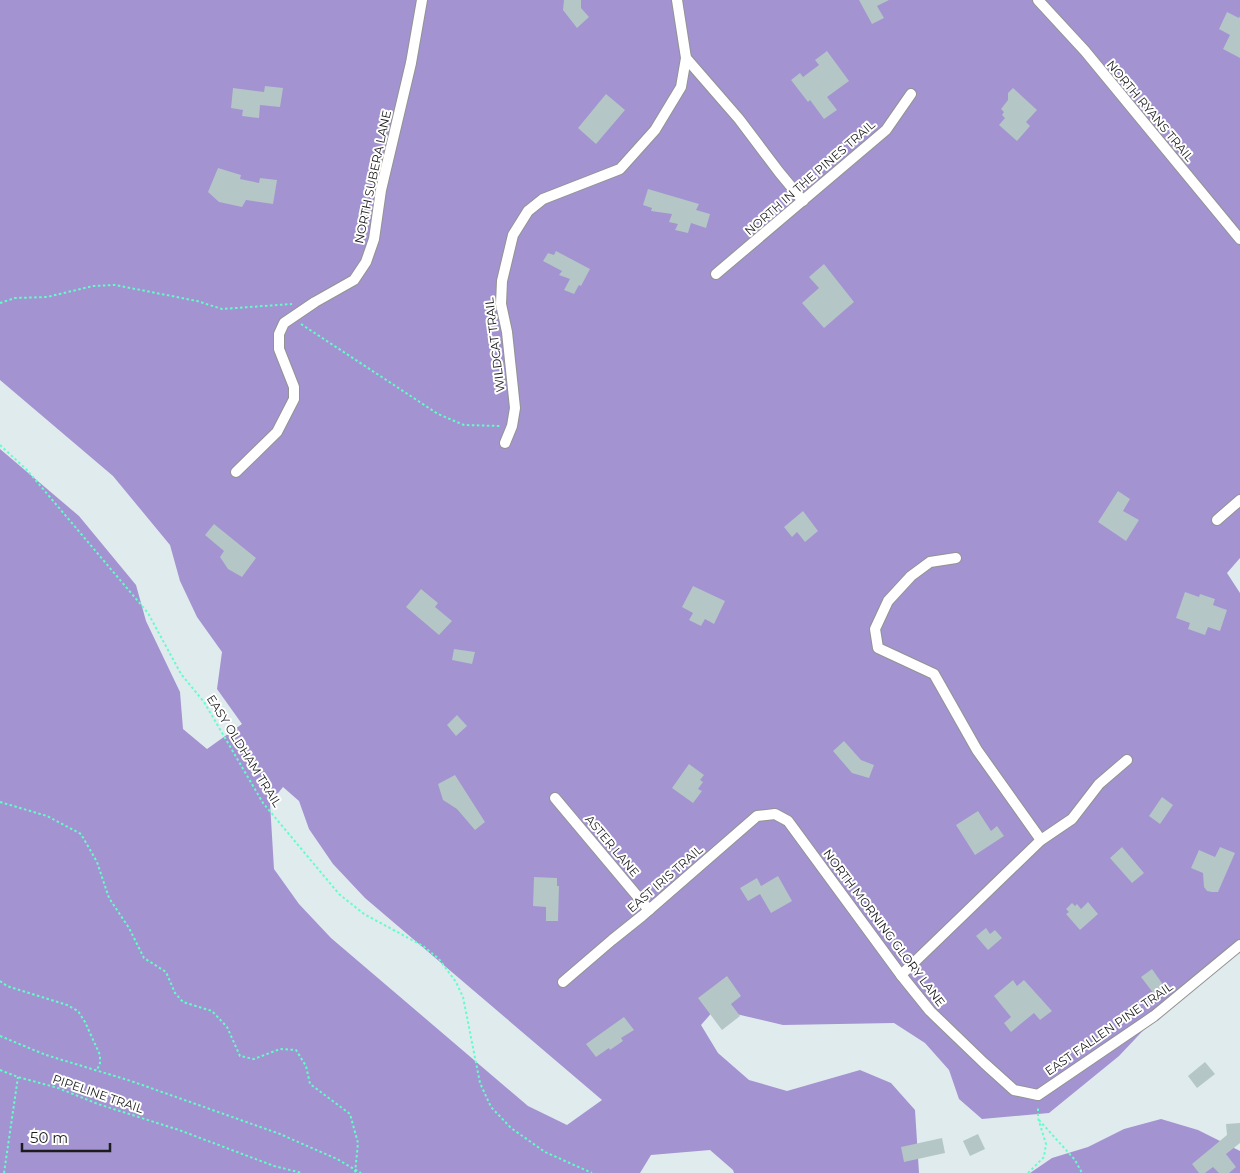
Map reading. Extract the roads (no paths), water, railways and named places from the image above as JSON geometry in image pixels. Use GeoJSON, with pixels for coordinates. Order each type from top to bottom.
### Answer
{"type":"FeatureCollection","features":[{"type":"Feature","properties":{"kind":"street","name":"NORTH SUBERA LANE"},"geometry":{"type":"LineString","coordinates":[[236,472],[277,432],[294,399],[294,387],[280,349],[279,334],[284,323],[290,317],[354,280],[366,262],[374,239],[380,190],[411,64],[422,0]]}},
{"type":"Feature","properties":{"kind":"street"},"geometry":{"type":"LineString","coordinates":[[677,0],[686,58],[739,119],[803,201]]}},
{"type":"Feature","properties":{"kind":"street","name":"NORTH RYANS TRAIL"},"geometry":{"type":"LineString","coordinates":[[1038,0],[1084,51],[1240,239]]}},
{"type":"Feature","properties":{"kind":"street","name":"WILDCAT TRAIL"},"geometry":{"type":"LineString","coordinates":[[505,443],[512,426],[515,408],[507,332],[501,304],[502,281],[513,236],[528,211],[543,199],[620,169],[655,130],[681,88],[686,58]]}},
{"type":"Feature","properties":{"kind":"street","name":"NORTH IN THE PINES TRAIL"},"geometry":{"type":"LineString","coordinates":[[716,274],[886,130],[912,94]]}},
{"type":"Feature","properties":{"kind":"street"},"geometry":{"type":"LineString","coordinates":[[1217,520],[1240,500]]}},
{"type":"Feature","properties":{"kind":"street"},"geometry":{"type":"LineString","coordinates":[[956,558],[930,562],[910,576],[888,601],[875,629],[878,648],[934,674],[977,750],[1041,840]]}},
{"type":"Feature","properties":{"kind":"street"},"geometry":{"type":"LineString","coordinates":[[901,975],[1041,840],[1072,819],[1099,784],[1127,760]]}},
{"type":"Feature","properties":{"kind":"street","name":"ASTER LANE"},"geometry":{"type":"LineString","coordinates":[[555,798],[649,910]]}},
{"type":"Feature","properties":{"kind":"street","name":"EAST IRIS TRAIL"},"geometry":{"type":"LineString","coordinates":[[563,982],[757,816],[775,814],[788,821]]}},
{"type":"Feature","properties":{"kind":"street","name":"NORTH MORNING GLORY LANE"},"geometry":{"type":"LineString","coordinates":[[788,821],[901,975],[930,1011],[1014,1090],[1038,1095]]}},
{"type":"Feature","properties":{"kind":"street","name":"EAST FALLEN PINE TRAIL"},"geometry":{"type":"LineString","coordinates":[[1038,1095],[1154,1016],[1240,945]]}}]}
